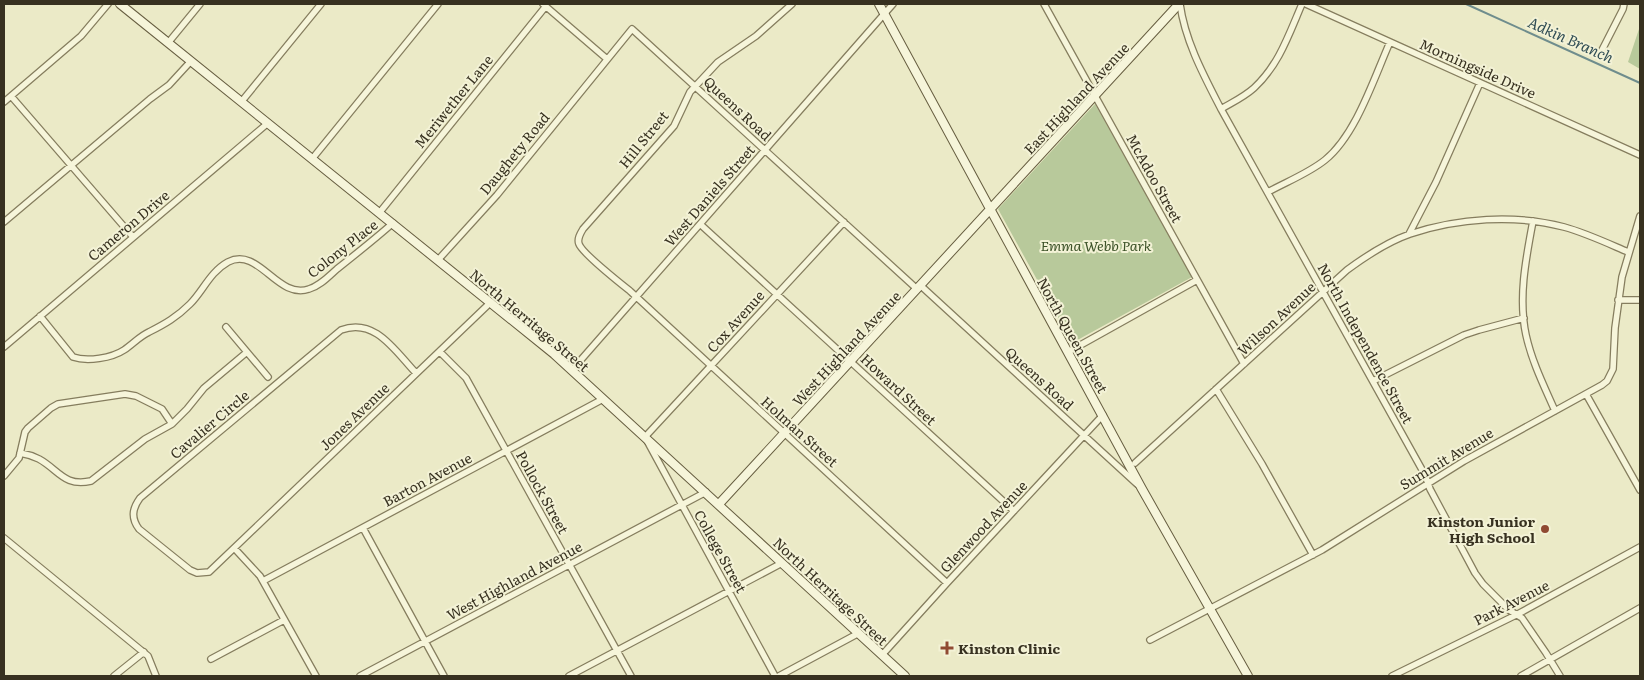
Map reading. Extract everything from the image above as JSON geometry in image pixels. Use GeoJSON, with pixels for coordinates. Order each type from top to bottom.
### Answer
{"type":"FeatureCollection","features":[{"type":"Feature","properties":{"kind":"street"},"geometry":{"type":"LineString","coordinates":[[4,102],[81,36],[108,4]]}},
{"type":"Feature","properties":{"kind":"street","name":"North Herritage Street"},"geometry":{"type":"LineString","coordinates":[[120,4],[554,354],[905,676]]}},
{"type":"Feature","properties":{"kind":"street"},"geometry":{"type":"LineString","coordinates":[[168,43],[200,4]]}},
{"type":"Feature","properties":{"kind":"street"},"geometry":{"type":"LineString","coordinates":[[242,101],[321,4]]}},
{"type":"Feature","properties":{"kind":"street"},"geometry":{"type":"LineString","coordinates":[[312,159],[438,4]]}},
{"type":"Feature","properties":{"kind":"street","name":"Hill Street"},"geometry":{"type":"LineString","coordinates":[[637,298],[581,248],[578,239],[583,229],[674,126],[690,92],[718,62],[756,36],[792,4]]}},
{"type":"Feature","properties":{"kind":"street","name":"North Queen Street"},"geometry":{"type":"LineString","coordinates":[[879,4],[1142,489],[1248,676]]}},
{"type":"Feature","properties":{"kind":"street","name":"West Daniels Street"},"geometry":{"type":"LineString","coordinates":[[572,370],[893,4]]}},
{"type":"Feature","properties":{"kind":"street","name":"McAdoo Street"},"geometry":{"type":"LineString","coordinates":[[1044,4],[1244,364]]}},
{"type":"Feature","properties":{"kind":"street","name":"East Highland Avenue"},"geometry":{"type":"LineString","coordinates":[[990,208],[1180,4]]}},
{"type":"Feature","properties":{"kind":"street","name":"North Independence Street"},"geometry":{"type":"LineString","coordinates":[[1180,4],[1186,32],[1221,109],[1425,475],[1430,489],[1475,573],[1483,584],[1509,610],[1522,618],[1560,676]]}},
{"type":"Feature","properties":{"kind":"street"},"geometry":{"type":"LineString","coordinates":[[1221,109],[1243,97],[1270,70],[1282,50],[1302,4]]}},
{"type":"Feature","properties":{"kind":"street","name":"Morningside Drive"},"geometry":{"type":"LineString","coordinates":[[1306,4],[1640,155]]}},
{"type":"Feature","properties":{"kind":"street"},"geometry":{"type":"LineString","coordinates":[[1601,52],[1624,4]]}},
{"type":"Feature","properties":{"kind":"street"},"geometry":{"type":"LineString","coordinates":[[545,5],[607,59]]}},
{"type":"Feature","properties":{"kind":"street","name":"Meriwether Lane"},"geometry":{"type":"LineString","coordinates":[[380,212],[545,5]]}},
{"type":"Feature","properties":{"kind":"street","name":"Queens Road"},"geometry":{"type":"LineString","coordinates":[[607,59],[632,29],[1142,489]]}},
{"type":"Feature","properties":{"kind":"street"},"geometry":{"type":"LineString","coordinates":[[1268,192],[1324,161],[1338,148],[1352,127],[1390,42]]}},
{"type":"Feature","properties":{"kind":"street","name":"Daughety Road"},"geometry":{"type":"LineString","coordinates":[[438,260],[497,195],[607,59]]}},
{"type":"Feature","properties":{"kind":"street"},"geometry":{"type":"LineString","coordinates":[[4,222],[150,99],[170,85],[191,60]]}},
{"type":"Feature","properties":{"kind":"street"},"geometry":{"type":"LineString","coordinates":[[1409,234],[1436,182],[1480,83]]}},
{"type":"Feature","properties":{"kind":"street"},"geometry":{"type":"LineString","coordinates":[[11,96],[134,237]]}},
{"type":"Feature","properties":{"kind":"street","name":"Cameron Drive"},"geometry":{"type":"LineString","coordinates":[[4,347],[268,123]]}},
{"type":"Feature","properties":{"kind":"street","name":"West Highland Avenue"},"geometry":{"type":"LineString","coordinates":[[719,504],[990,208]]}},
{"type":"Feature","properties":{"kind":"street","name":"Summit Avenue"},"geometry":{"type":"LineString","coordinates":[[1150,640],[1313,555],[1464,461],[1602,385],[1611,374],[1618,300],[1628,252],[1640,216]]}},
{"type":"Feature","properties":{"kind":"street","name":"Wilson Avenue"},"geometry":{"type":"LineString","coordinates":[[1135,463],[1323,291],[1364,257],[1409,234],[1457,222],[1493,220],[1533,221],[1565,227],[1628,252]]}},
{"type":"Feature","properties":{"kind":"street"},"geometry":{"type":"LineString","coordinates":[[1533,221],[1524,268],[1524,318],[1526,335],[1537,370],[1555,410]]}},
{"type":"Feature","properties":{"kind":"street","name":"Cox Avenue"},"geometry":{"type":"LineString","coordinates":[[645,438],[844,222]]}},
{"type":"Feature","properties":{"kind":"street","name":"Colony Place"},"geometry":{"type":"LineString","coordinates":[[40,316],[73,357],[81,360],[113,355],[124,350],[141,336],[176,318],[195,298],[207,280],[228,262],[240,260],[251,262],[288,288],[310,289],[393,223]]}},
{"type":"Feature","properties":{"kind":"street","name":"Howard Street"},"geometry":{"type":"LineString","coordinates":[[700,224],[1014,511]]}},
{"type":"Feature","properties":{"kind":"street"},"geometry":{"type":"LineString","coordinates":[[1068,352],[1197,280]]}},
{"type":"Feature","properties":{"kind":"street","name":"Holman Street"},"geometry":{"type":"LineString","coordinates":[[637,298],[947,583]]}},
{"type":"Feature","properties":{"kind":"street"},"geometry":{"type":"LineString","coordinates":[[1618,300],[1640,300]]}},
{"type":"Feature","properties":{"kind":"street","name":"Jones Avenue"},"geometry":{"type":"LineString","coordinates":[[235,549],[491,302]]}},
{"type":"Feature","properties":{"kind":"street"},"geometry":{"type":"LineString","coordinates":[[1373,381],[1464,335],[1524,318]]}},
{"type":"Feature","properties":{"kind":"street","name":"Cavalier Circle"},"geometry":{"type":"LineString","coordinates":[[235,549],[209,572],[197,573],[190,570],[139,529],[135,523],[133,510],[140,498],[340,330],[360,326],[374,331],[416,373]]}},
{"type":"Feature","properties":{"kind":"street"},"geometry":{"type":"LineString","coordinates":[[226,327],[268,377]]}},
{"type":"Feature","properties":{"kind":"street"},"geometry":{"type":"LineString","coordinates":[[20,453],[41,460],[67,480],[85,482],[98,476],[145,439],[172,424],[187,409],[198,394],[247,352]]}},
{"type":"Feature","properties":{"kind":"street","name":"Pollock Street"},"geometry":{"type":"LineString","coordinates":[[440,352],[466,378],[631,676]]}},
{"type":"Feature","properties":{"kind":"street"},"geometry":{"type":"LineString","coordinates":[[1216,390],[1262,464],[1313,555]]}},
{"type":"Feature","properties":{"kind":"street"},"geometry":{"type":"LineString","coordinates":[[4,476],[18,458],[28,428],[58,404],[131,394],[162,409],[172,424]]}},
{"type":"Feature","properties":{"kind":"street"},"geometry":{"type":"LineString","coordinates":[[1586,394],[1640,490]]}},
{"type":"Feature","properties":{"kind":"street","name":"Barton Avenue"},"geometry":{"type":"LineString","coordinates":[[263,581],[603,399]]}},
{"type":"Feature","properties":{"kind":"street","name":"Glenwood Avenue"},"geometry":{"type":"LineString","coordinates":[[882,655],[1103,415]]}},
{"type":"Feature","properties":{"kind":"street","name":"College Street"},"geometry":{"type":"LineString","coordinates":[[645,438],[728,591],[777,676]]}},
{"type":"Feature","properties":{"kind":"street","name":"West Highland Avenue"},"geometry":{"type":"LineString","coordinates":[[360,676],[706,492]]}},
{"type":"Feature","properties":{"kind":"street"},"geometry":{"type":"LineString","coordinates":[[363,528],[444,676]]}},
{"type":"Feature","properties":{"kind":"street"},"geometry":{"type":"LineString","coordinates":[[4,538],[144,652],[148,656],[156,676]]}},
{"type":"Feature","properties":{"kind":"street","name":"Park Avenue"},"geometry":{"type":"LineString","coordinates":[[1392,676],[1407,673],[1640,546]]}},
{"type":"Feature","properties":{"kind":"street"},"geometry":{"type":"LineString","coordinates":[[235,549],[263,581],[316,676]]}},
{"type":"Feature","properties":{"kind":"street"},"geometry":{"type":"LineString","coordinates":[[569,676],[782,562]]}},
{"type":"Feature","properties":{"kind":"street"},"geometry":{"type":"LineString","coordinates":[[1521,676],[1640,608]]}},
{"type":"Feature","properties":{"kind":"street"},"geometry":{"type":"LineString","coordinates":[[211,659],[284,620]]}},
{"type":"Feature","properties":{"kind":"street"},"geometry":{"type":"LineString","coordinates":[[777,676],[859,633]]}},
{"type":"Feature","properties":{"kind":"street"},"geometry":{"type":"LineString","coordinates":[[114,676],[144,652]]}},
{"type":"Feature","properties":{"kind":"green space"},"geometry":{"type":"Polygon","coordinates":[[[1640,26],[1640,69],[1628,62],[1640,26]]]}},
{"type":"Feature","properties":{"kind":"green space","name":"Emma Webb Park"},"geometry":{"type":"Polygon","coordinates":[[[1095,104],[1192,277],[1072,343],[998,209],[1095,104]]]}},
{"type":"Feature","properties":{"kind":"waterway","name":"Adkin Branch"},"geometry":{"type":"LineString","coordinates":[[1466,4],[1640,83]]}},
{"type":"Feature","properties":{"kind":"place","name":"Kinston Junior High School"},"geometry":{"type":"Point","coordinates":[1545,529]}},
{"type":"Feature","properties":{"kind":"place","name":"Kinston Clinic"},"geometry":{"type":"Point","coordinates":[947,648]}}]}
